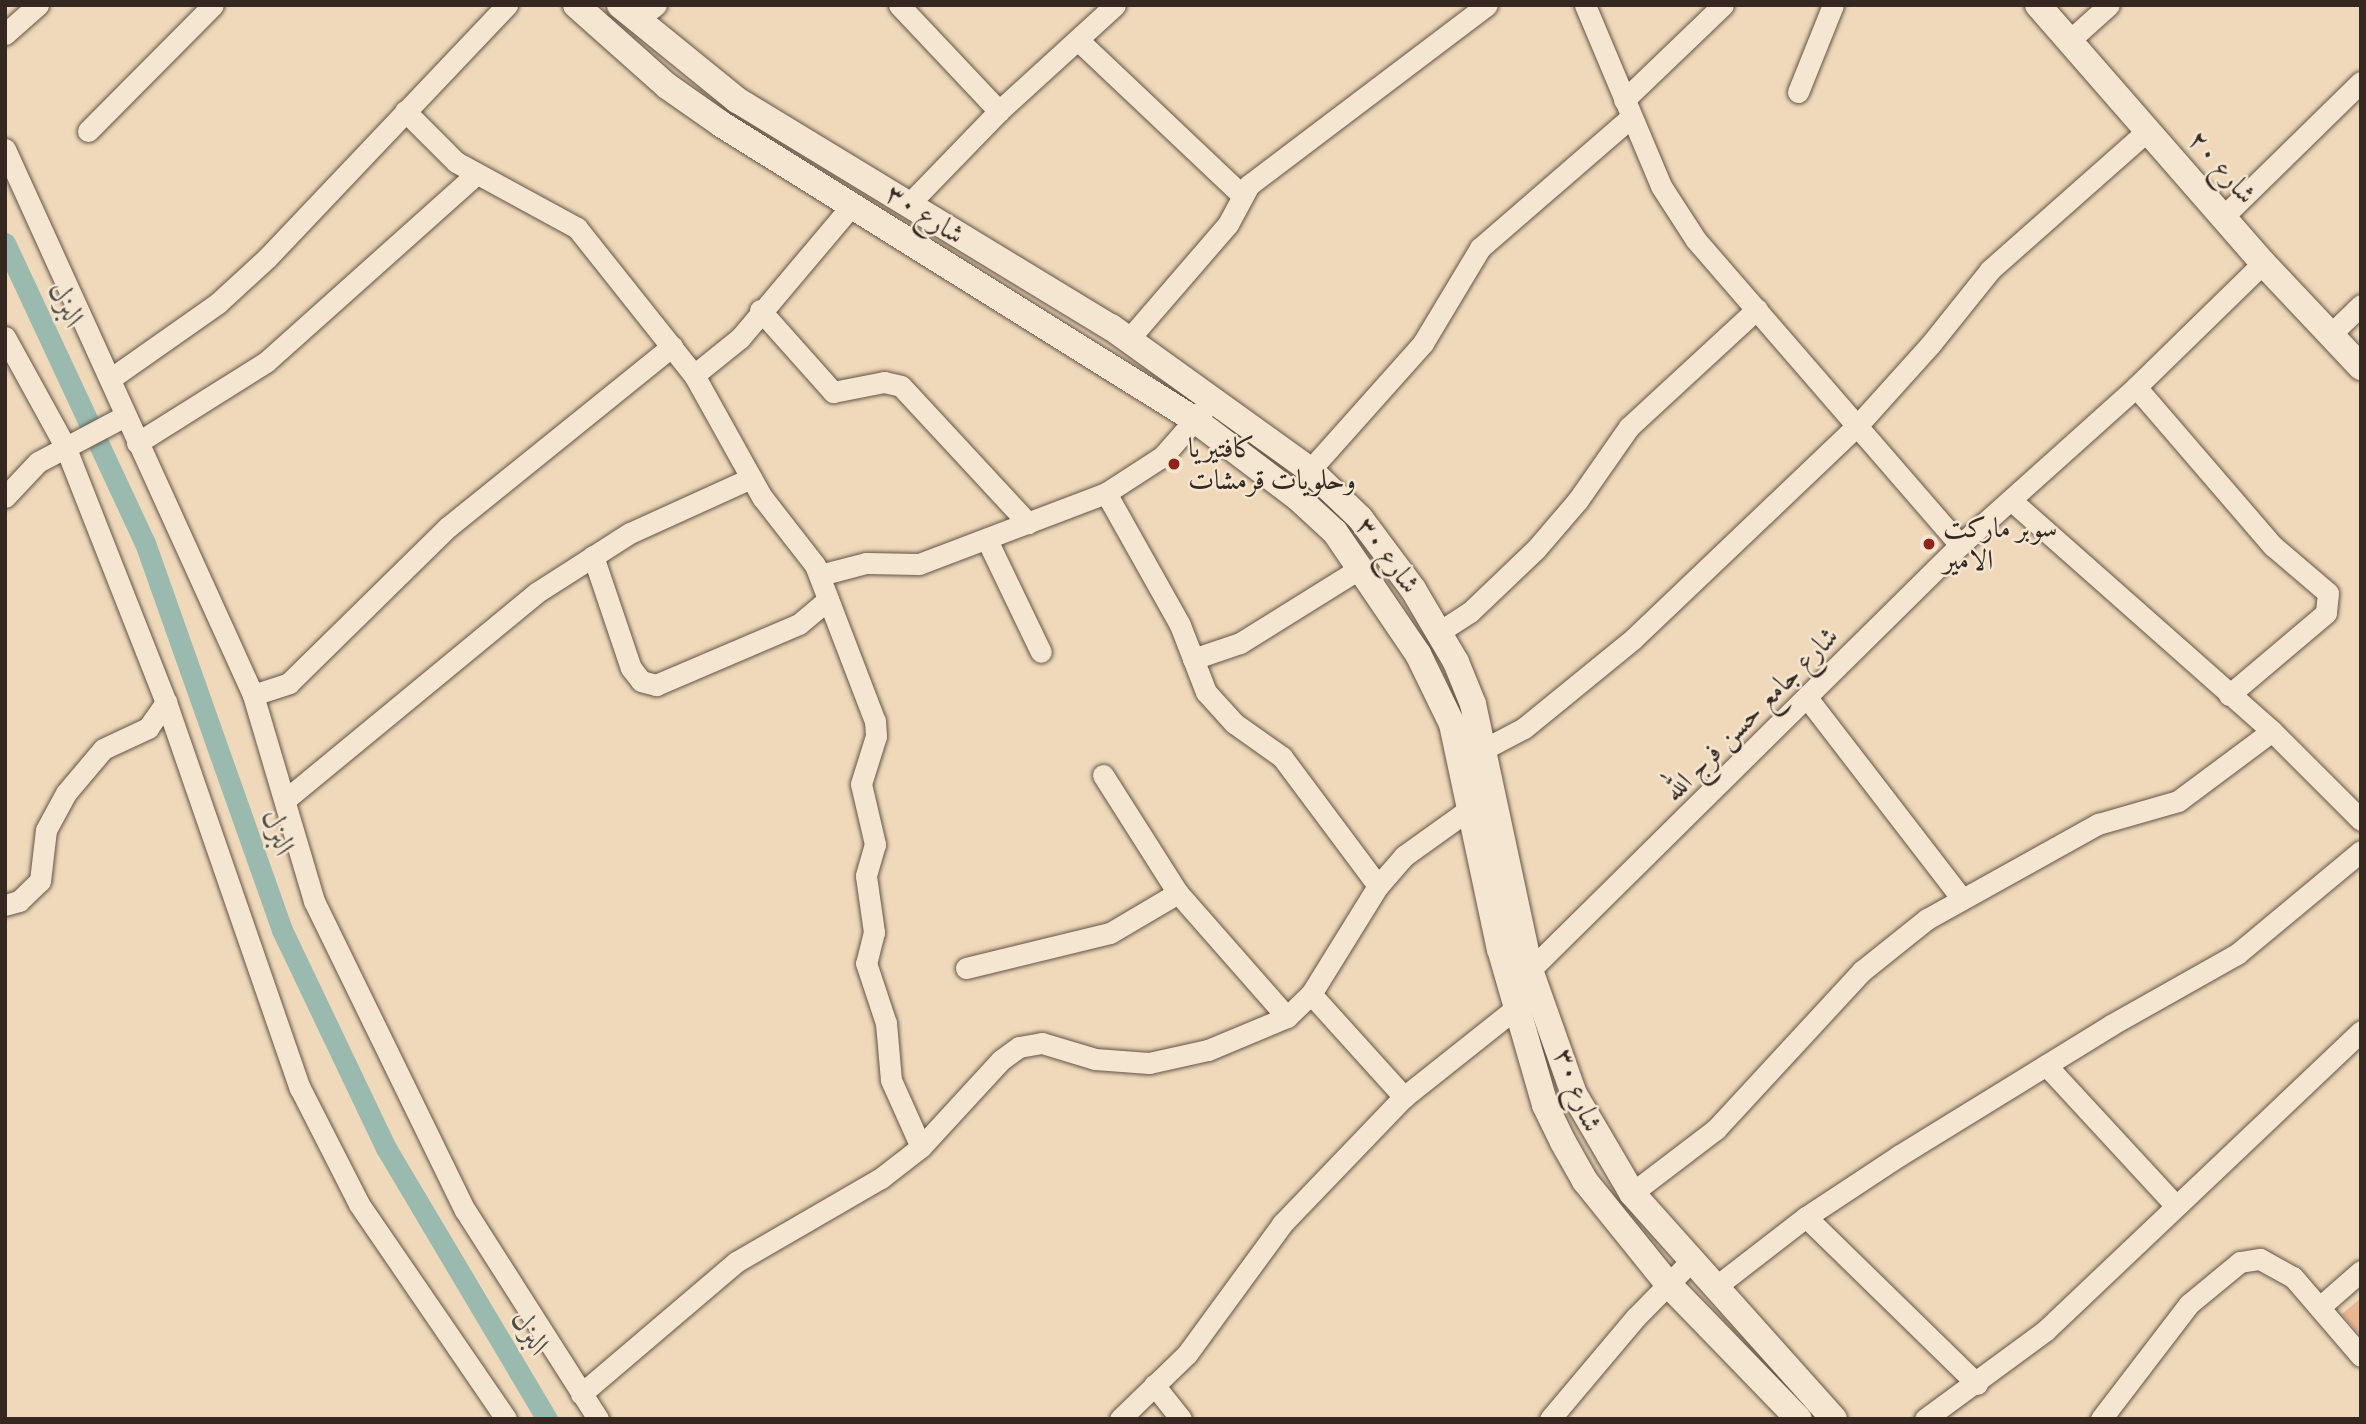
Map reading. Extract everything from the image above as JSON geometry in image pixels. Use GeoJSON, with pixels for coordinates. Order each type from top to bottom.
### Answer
{"type":"FeatureCollection","features":[{"type":"Feature","properties":{"kind":"street"},"geometry":{"type":"LineString","coordinates":[[5,34],[38,5]]}},
{"type":"Feature","properties":{"kind":"street"},"geometry":{"type":"LineString","coordinates":[[88,131],[213,5]]}},
{"type":"Feature","properties":{"kind":"street"},"geometry":{"type":"LineString","coordinates":[[110,379],[218,303],[267,258],[507,5]]}},
{"type":"Feature","properties":{"kind":"street","name":"شارع ٣٠"},"geometry":{"type":"LineString","coordinates":[[576,5],[667,86],[721,124],[1195,420],[1298,498],[1335,532],[1362,567],[1418,654],[1452,724],[1516,1008],[1545,1105],[1563,1142],[1585,1181],[1668,1284],[1799,1419]]}},
{"type":"Feature","properties":{"kind":"street"},"geometry":{"type":"LineString","coordinates":[[899,5],[999,111]]}},
{"type":"Feature","properties":{"kind":"street"},"geometry":{"type":"LineString","coordinates":[[908,205],[999,111],[1115,5]]}},
{"type":"Feature","properties":{"kind":"street"},"geometry":{"type":"LineString","coordinates":[[1128,340],[1228,224],[1242,195],[1269,168],[1374,95],[1487,5]]}},
{"type":"Feature","properties":{"kind":"street"},"geometry":{"type":"LineString","coordinates":[[1585,5],[1661,186],[1696,240],[1960,545]]}},
{"type":"Feature","properties":{"kind":"street"},"geometry":{"type":"LineString","coordinates":[[1310,470],[1423,344],[1480,248],[1627,109],[1723,5]]}},
{"type":"Feature","properties":{"kind":"street"},"geometry":{"type":"LineString","coordinates":[[1798,92],[1833,5]]}},
{"type":"Feature","properties":{"kind":"street","name":"شارع ٢٠"},"geometry":{"type":"LineString","coordinates":[[2038,5],[2263,263],[2361,367]]}},
{"type":"Feature","properties":{"kind":"street"},"geometry":{"type":"LineString","coordinates":[[2070,40],[2109,5]]}},
{"type":"Feature","properties":{"kind":"street","name":"شارع ٣٠"},"geometry":{"type":"LineString","coordinates":[[637,10],[737,100],[1128,340],[1310,470],[1360,518],[1439,632],[1474,704],[1486,748],[1530,970],[1574,1094],[1632,1193],[1690,1262],[1834,1419]]}},
{"type":"Feature","properties":{"kind":"street"},"geometry":{"type":"LineString","coordinates":[[1078,40],[1242,195]]}},
{"type":"Feature","properties":{"kind":"street"},"geometry":{"type":"LineString","coordinates":[[2223,217],[2361,82]]}},
{"type":"Feature","properties":{"kind":"street"},"geometry":{"type":"LineString","coordinates":[[721,124],[737,100]]}},
{"type":"Feature","properties":{"kind":"street"},"geometry":{"type":"LineString","coordinates":[[405,111],[456,162],[475,175],[578,229],[694,375],[751,478],[820,575],[875,721],[876,736],[862,784],[874,844],[866,876],[874,932],[866,963],[886,1023],[891,1080],[921,1147]]}},
{"type":"Feature","properties":{"kind":"street"},"geometry":{"type":"LineString","coordinates":[[1486,748],[1524,728],[1633,639],[1857,426],[1930,345],[1990,270],[2148,130]]}},
{"type":"Feature","properties":{"kind":"street"},"geometry":{"type":"LineString","coordinates":[[5,149],[110,379],[136,443],[253,695],[314,901],[465,1210],[598,1419]]}},
{"type":"Feature","properties":{"kind":"street"},"geometry":{"type":"LineString","coordinates":[[136,443],[266,362],[475,175]]}},
{"type":"Feature","properties":{"kind":"street"},"geometry":{"type":"LineString","coordinates":[[694,375],[740,338],[760,310],[852,205]]}},
{"type":"Feature","properties":{"kind":"street","name":"شارع جامع حسن فرج الله"},"geometry":{"type":"LineString","coordinates":[[1530,970],[1808,699],[1960,545],[2136,387],[2263,263]]}},
{"type":"Feature","properties":{"kind":"street"},"geometry":{"type":"LineString","coordinates":[[2330,335],[2361,305]]}},
{"type":"Feature","properties":{"kind":"street"},"geometry":{"type":"LineString","coordinates":[[1439,632],[1470,612],[1536,549],[1636,419],[1757,309]]}},
{"type":"Feature","properties":{"kind":"street"},"geometry":{"type":"LineString","coordinates":[[760,310],[834,392],[884,382],[901,386],[1028,523]]}},
{"type":"Feature","properties":{"kind":"street"},"geometry":{"type":"LineString","coordinates":[[5,337],[65,446],[166,702],[300,1088],[359,1204],[506,1419]]}},
{"type":"Feature","properties":{"kind":"street"},"geometry":{"type":"LineString","coordinates":[[253,695],[289,683],[448,527],[672,346]]}},
{"type":"Feature","properties":{"kind":"street"},"geometry":{"type":"LineString","coordinates":[[2136,387],[2273,547],[2328,593],[2326,613],[2229,695]]}},
{"type":"Feature","properties":{"kind":"street"},"geometry":{"type":"LineString","coordinates":[[820,575],[866,562],[919,565],[1106,493],[1146,470],[1213,400]]}},
{"type":"Feature","properties":{"kind":"street"},"geometry":{"type":"LineString","coordinates":[[5,497],[38,462],[125,416]]}},
{"type":"Feature","properties":{"kind":"street"},"geometry":{"type":"LineString","coordinates":[[285,800],[536,593],[630,533],[751,478]]}},
{"type":"Feature","properties":{"kind":"street"},"geometry":{"type":"LineString","coordinates":[[1106,493],[1157,581],[1213,701],[1282,757],[1378,886]]}},
{"type":"Feature","properties":{"kind":"street"},"geometry":{"type":"LineString","coordinates":[[2012,501],[2272,731],[2361,820]]}},
{"type":"Feature","properties":{"kind":"street"},"geometry":{"type":"LineString","coordinates":[[987,540],[1041,652]]}},
{"type":"Feature","properties":{"kind":"street"},"geometry":{"type":"LineString","coordinates":[[593,556],[631,668],[641,681],[656,684],[799,624],[828,600]]}},
{"type":"Feature","properties":{"kind":"street"},"geometry":{"type":"LineString","coordinates":[[1193,659],[1253,635],[1362,567]]}},
{"type":"Feature","properties":{"kind":"street"},"geometry":{"type":"LineString","coordinates":[[1808,699],[1961,898]]}},
{"type":"Feature","properties":{"kind":"street"},"geometry":{"type":"LineString","coordinates":[[5,905],[19,901],[40,881],[46,830],[65,793],[103,749],[148,728],[166,702]]}},
{"type":"Feature","properties":{"kind":"street"},"geometry":{"type":"LineString","coordinates":[[1632,1193],[1716,1129],[1881,954],[1961,898],[2098,824],[2178,801],[2272,731]]}},
{"type":"Feature","properties":{"kind":"street"},"geometry":{"type":"LineString","coordinates":[[1103,775],[1178,893],[1287,1017]]}},
{"type":"Feature","properties":{"kind":"street"},"geometry":{"type":"LineString","coordinates":[[581,1394],[736,1262],[881,1178],[921,1147],[1001,1060],[1019,1047],[1042,1043],[1095,1059],[1149,1063],[1208,1050],[1287,1017],[1311,995],[1378,886],[1416,845],[1471,808]]}},
{"type":"Feature","properties":{"kind":"street"},"geometry":{"type":"LineString","coordinates":[[1714,1288],[1806,1217],[2046,1065],[2237,954],[2361,850]]}},
{"type":"Feature","properties":{"kind":"street"},"geometry":{"type":"LineString","coordinates":[[966,968],[1110,933],[1178,893]]}},
{"type":"Feature","properties":{"kind":"street"},"geometry":{"type":"LineString","coordinates":[[1311,995],[1404,1097]]}},
{"type":"Feature","properties":{"kind":"street"},"geometry":{"type":"LineString","coordinates":[[1120,1419],[1187,1354],[1282,1224],[1404,1097],[1516,1008]]}},
{"type":"Feature","properties":{"kind":"street"},"geometry":{"type":"LineString","coordinates":[[1925,1419],[1977,1384],[2046,1330],[2361,1031]]}},
{"type":"Feature","properties":{"kind":"street"},"geometry":{"type":"LineString","coordinates":[[2046,1065],[2175,1205]]}},
{"type":"Feature","properties":{"kind":"street"},"geometry":{"type":"LineString","coordinates":[[1806,1217],[1977,1384]]}},
{"type":"Feature","properties":{"kind":"street"},"geometry":{"type":"LineString","coordinates":[[2101,1419],[2189,1304],[2240,1262],[2260,1259],[2278,1266],[2321,1306],[2361,1356]]}},
{"type":"Feature","properties":{"kind":"street"},"geometry":{"type":"LineString","coordinates":[[1550,1419],[1690,1262]]}},
{"type":"Feature","properties":{"kind":"street"},"geometry":{"type":"LineString","coordinates":[[2321,1306],[2361,1271]]}},
{"type":"Feature","properties":{"kind":"street"},"geometry":{"type":"LineString","coordinates":[[1154,1385],[1181,1419]]}},
{"type":"Feature","properties":{"kind":"building"},"geometry":{"type":"Polygon","coordinates":[[[2361,1298],[2361,1336],[2342,1314],[2361,1298]]]}},
{"type":"Feature","properties":{"kind":"waterway","name":"البزل"},"geometry":{"type":"LineString","coordinates":[[5,243],[145,543],[282,930],[386,1148],[547,1419]]}},
{"type":"Feature","properties":{"kind":"place","name":"كافتيريا وحلويات قرمشات"},"geometry":{"type":"Point","coordinates":[1174,464]}},
{"type":"Feature","properties":{"kind":"place","name":"سوبر ماركت الامير"},"geometry":{"type":"Point","coordinates":[1929,544]}}]}
